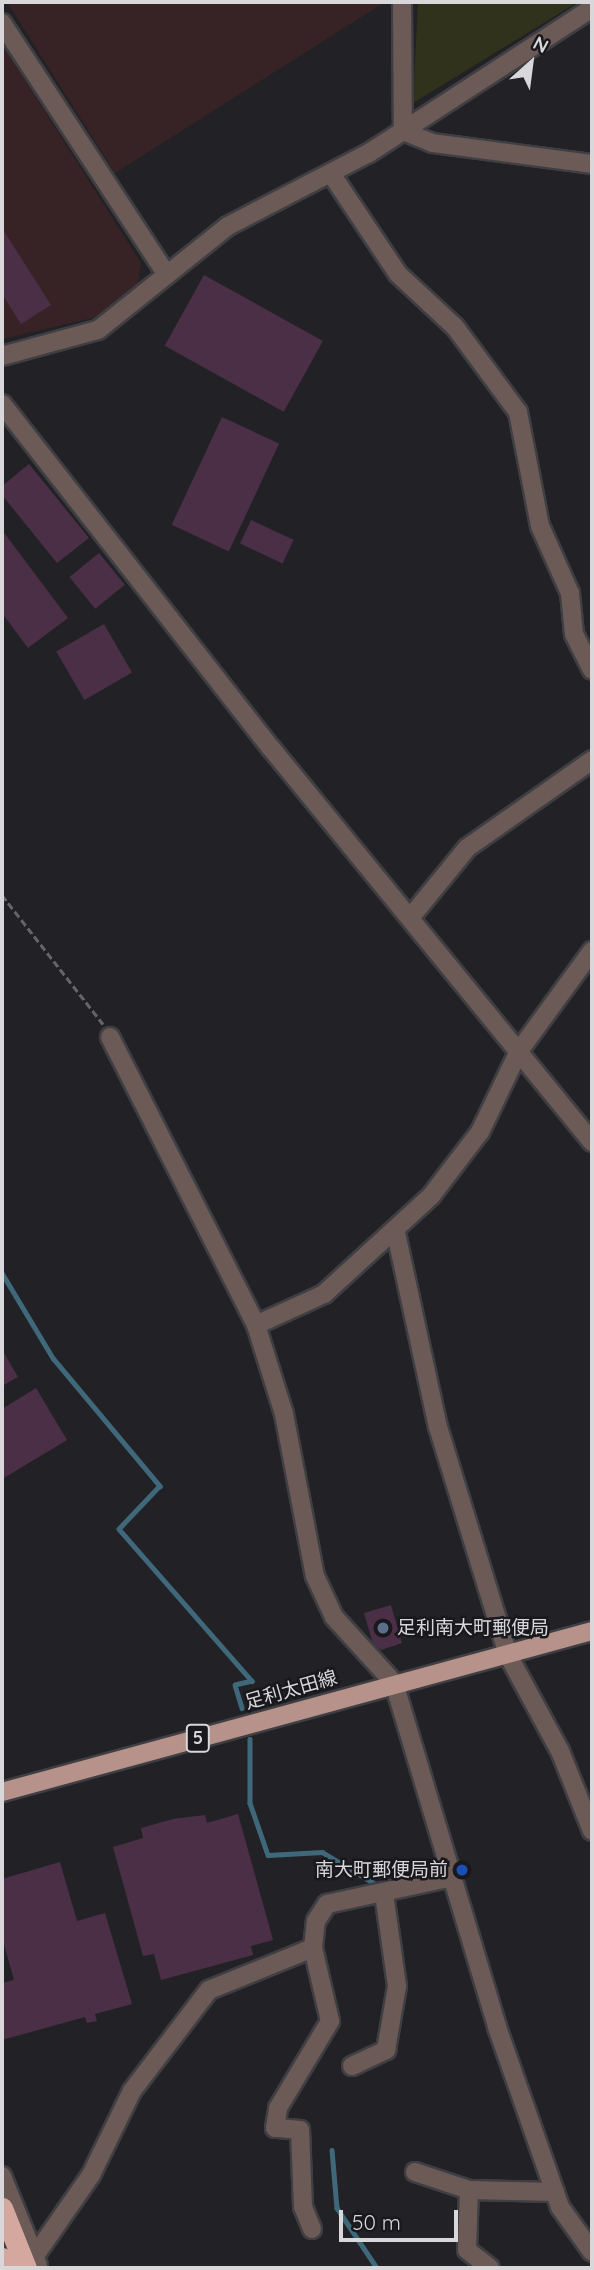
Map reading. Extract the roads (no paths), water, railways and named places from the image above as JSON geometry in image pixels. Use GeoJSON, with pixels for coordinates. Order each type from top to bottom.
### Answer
{"type":"FeatureCollection","features":[{"type":"Feature","properties":{"kind":"highway"},"geometry":{"type":"LineString","coordinates":[[5,2217],[33,2264]]}},
{"type":"Feature","properties":{"kind":"highway"},"geometry":{"type":"LineString","coordinates":[[2,2258],[6,2268]]}},
{"type":"Feature","properties":{"kind":"main road","name":"足利太田線"},"geometry":{"type":"LineString","coordinates":[[2,1792],[592,1631]]}},
{"type":"Feature","properties":{"kind":"street"},"geometry":{"type":"LineString","coordinates":[[402,2],[403,131]]}},
{"type":"Feature","properties":{"kind":"street"},"geometry":{"type":"LineString","coordinates":[[2,356],[98,330],[228,226],[332,175],[592,8]]}},
{"type":"Feature","properties":{"kind":"street"},"geometry":{"type":"LineString","coordinates":[[2,23],[167,275]]}},
{"type":"Feature","properties":{"kind":"street"},"geometry":{"type":"LineString","coordinates":[[403,131],[433,143],[592,164]]}},
{"type":"Feature","properties":{"kind":"street"},"geometry":{"type":"LineString","coordinates":[[332,175],[398,274],[455,327],[518,411],[540,526],[570,593],[574,634],[592,670]]}},
{"type":"Feature","properties":{"kind":"street"},"geometry":{"type":"LineString","coordinates":[[2,404],[410,918],[592,1142]]}},
{"type":"Feature","properties":{"kind":"street"},"geometry":{"type":"LineString","coordinates":[[410,918],[467,848],[592,760]]}},
{"type":"Feature","properties":{"kind":"street"},"geometry":{"type":"LineString","coordinates":[[256,1325],[324,1294],[396,1233],[480,1132],[519,1051],[592,951]]}},
{"type":"Feature","properties":{"kind":"street"},"geometry":{"type":"LineString","coordinates":[[110,1037],[256,1325],[284,1414],[315,1576],[334,1617],[394,1683],[453,1877],[555,2192],[592,2252]]}},
{"type":"Feature","properties":{"kind":"street"},"geometry":{"type":"LineString","coordinates":[[396,1233],[438,1427],[508,1655],[560,1751],[592,1831]]}},
{"type":"Feature","properties":{"kind":"street"},"geometry":{"type":"LineString","coordinates":[[312,2229],[303,2207],[300,2130],[275,2128],[278,2108],[330,2021],[313,1948],[316,1921],[327,1904],[453,1877]]}},
{"type":"Feature","properties":{"kind":"street"},"geometry":{"type":"LineString","coordinates":[[352,2066],[386,2050],[397,1986],[384,1892]]}},
{"type":"Feature","properties":{"kind":"street"},"geometry":{"type":"LineString","coordinates":[[33,2264],[91,2175],[132,2091],[209,1990],[313,1948]]}},
{"type":"Feature","properties":{"kind":"street"},"geometry":{"type":"LineString","coordinates":[[415,2172],[469,2190],[555,2192]]}},
{"type":"Feature","properties":{"kind":"street"},"geometry":{"type":"LineString","coordinates":[[2,2176],[33,2264]]}},
{"type":"Feature","properties":{"kind":"street"},"geometry":{"type":"LineString","coordinates":[[469,2190],[467,2250],[490,2268]]}},
{"type":"Feature","properties":{"kind":"waterway"},"geometry":{"type":"LineString","coordinates":[[2,1273],[53,1358],[160,1486],[119,1529],[252,1681],[235,1685],[242,1708]]}},
{"type":"Feature","properties":{"kind":"waterway"},"geometry":{"type":"LineString","coordinates":[[250,1739],[250,1803],[268,1855],[322,1852],[377,1885]]}},
{"type":"Feature","properties":{"kind":"waterway"},"geometry":{"type":"LineString","coordinates":[[332,2150],[337,2208],[377,2268]]}},
{"type":"Feature","properties":{"kind":"place","name":"足利南大町郵便局"},"geometry":{"type":"Point","coordinates":[383,1628]}},
{"type":"Feature","properties":{"kind":"place","name":"南大町郵便局前"},"geometry":{"type":"Point","coordinates":[462,1870]}}]}
